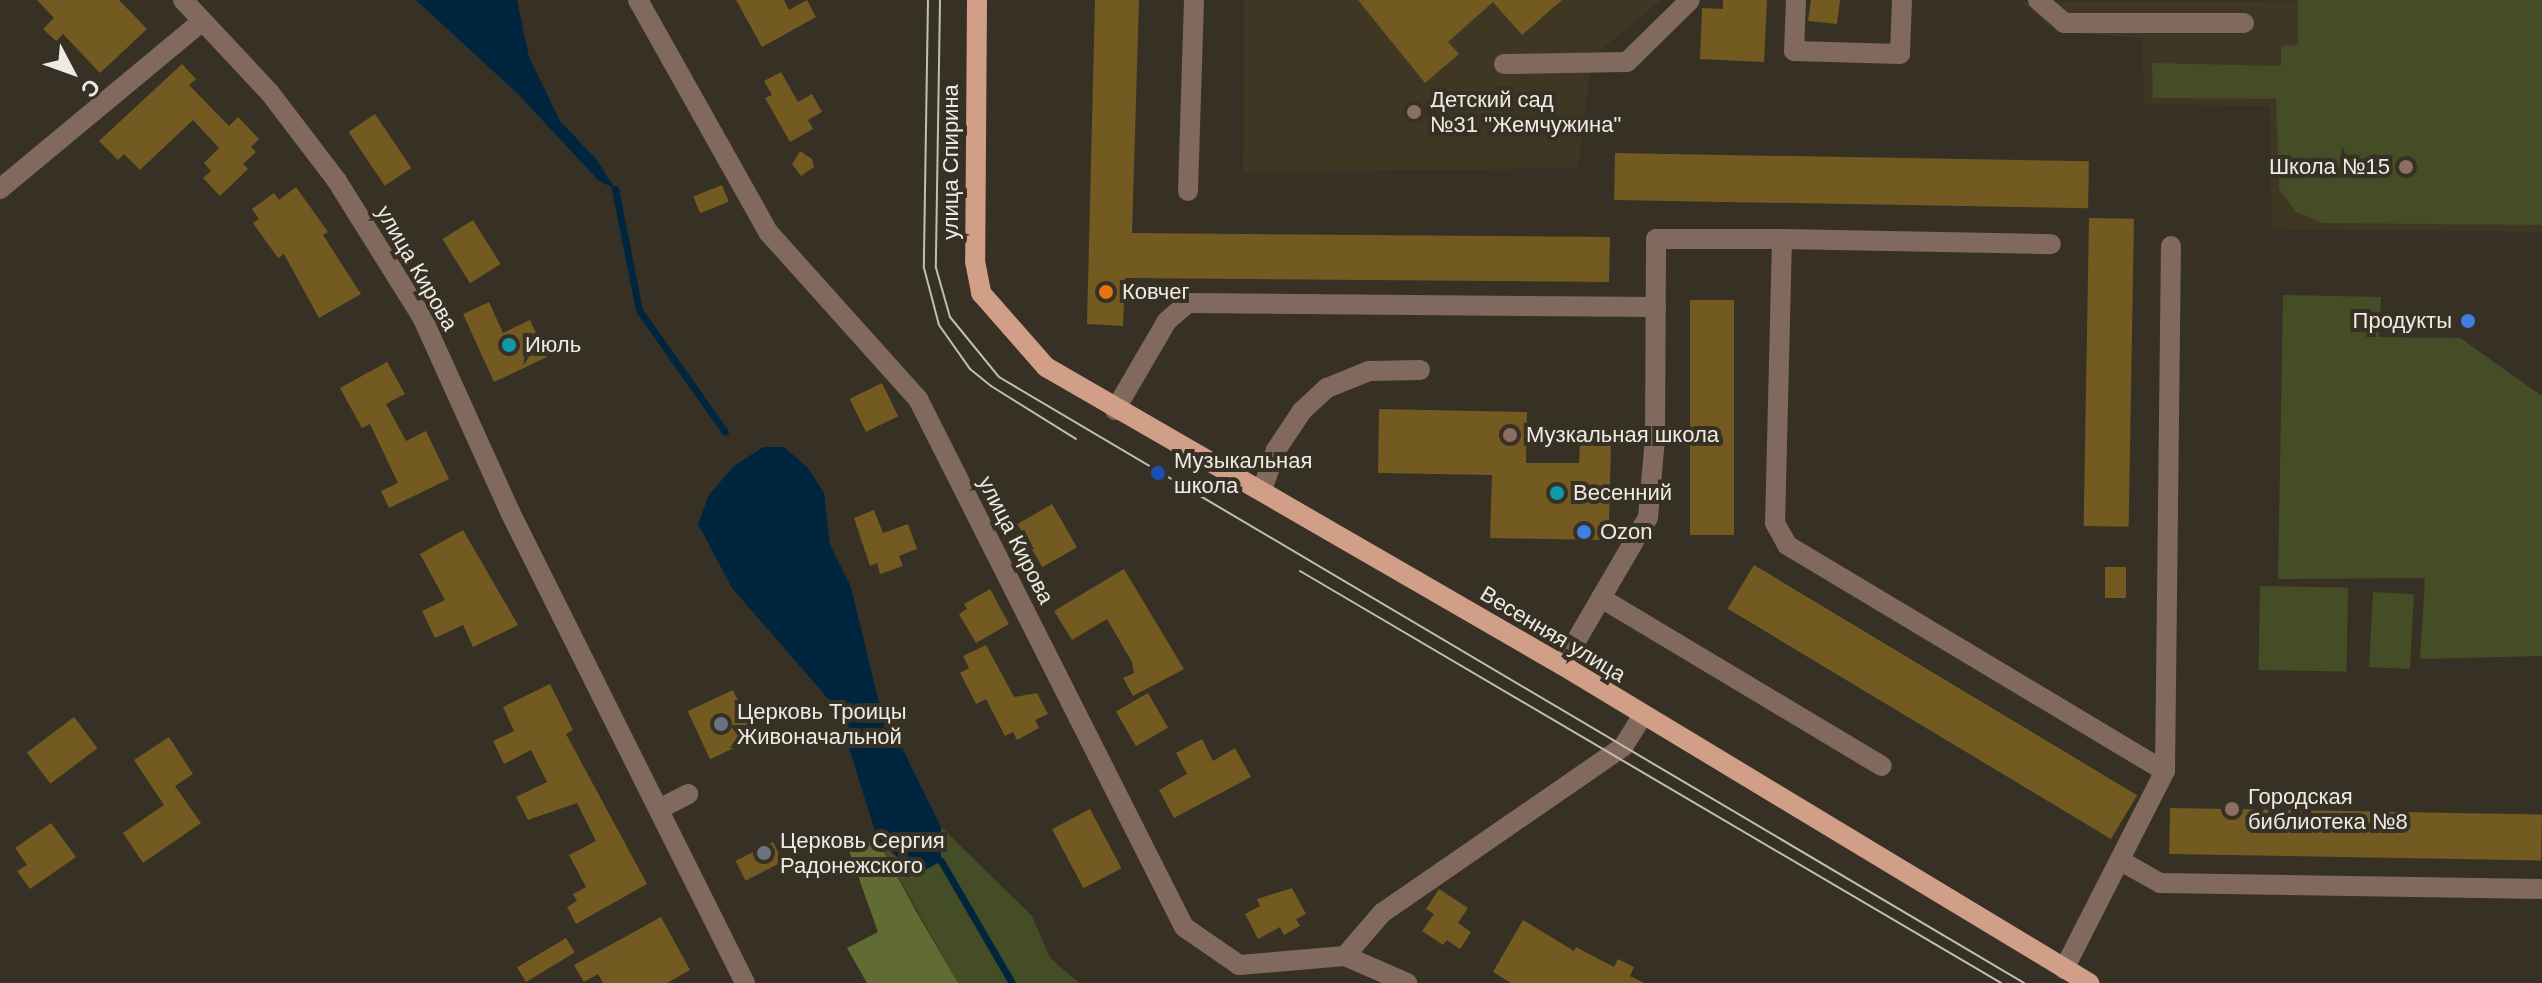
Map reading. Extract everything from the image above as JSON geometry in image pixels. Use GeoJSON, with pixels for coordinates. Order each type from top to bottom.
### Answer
{"type":"FeatureCollection","features":[{"type":"Feature","properties":{"kind":"main road","name":"улица Спирина"},"geometry":{"type":"LineString","coordinates":[[977,0],[975,261],[981,293],[999,318]]}},
{"type":"Feature","properties":{"kind":"main road","name":"Весенняя улица"},"geometry":{"type":"LineString","coordinates":[[999,318],[1046,367],[1115,410],[1262,490],[1562,665],[1642,717],[2089,983]]}},
{"type":"Feature","properties":{"kind":"street","name":"улица Кирова"},"geometry":{"type":"LineString","coordinates":[[183,0],[270,93],[337,181],[422,317],[510,512],[745,983]]}},
{"type":"Feature","properties":{"kind":"street","name":"улица Кирова"},"geometry":{"type":"LineString","coordinates":[[638,0],[769,233],[918,399],[1184,927],[1239,965],[1345,956],[1407,983]]}},
{"type":"Feature","properties":{"kind":"street"},"geometry":{"type":"LineString","coordinates":[[1188,191],[1194,0]]}},
{"type":"Feature","properties":{"kind":"street"},"geometry":{"type":"LineString","coordinates":[[1504,64],[1627,62],[1690,0]]}},
{"type":"Feature","properties":{"kind":"street"},"geometry":{"type":"LineString","coordinates":[[1796,0],[1794,51],[1900,54],[1902,0]]}},
{"type":"Feature","properties":{"kind":"street"},"geometry":{"type":"LineString","coordinates":[[2038,0],[2064,23],[2244,23]]}},
{"type":"Feature","properties":{"kind":"street"},"geometry":{"type":"LineString","coordinates":[[0,189],[202,21]]}},
{"type":"Feature","properties":{"kind":"street"},"geometry":{"type":"LineString","coordinates":[[1562,665],[1648,517],[1655,438],[1656,239],[2051,244]]}},
{"type":"Feature","properties":{"kind":"street"},"geometry":{"type":"LineString","coordinates":[[1782,239],[1775,523],[1787,545],[2165,771]]}},
{"type":"Feature","properties":{"kind":"street"},"geometry":{"type":"LineString","coordinates":[[2064,969],[2165,771],[2171,246]]}},
{"type":"Feature","properties":{"kind":"street"},"geometry":{"type":"LineString","coordinates":[[1115,410],[1167,321],[1188,303],[1656,307]]}},
{"type":"Feature","properties":{"kind":"street"},"geometry":{"type":"LineString","coordinates":[[1262,490],[1285,437],[1327,388],[1369,371],[1420,370]]}},
{"type":"Feature","properties":{"kind":"street"},"geometry":{"type":"LineString","coordinates":[[1601,598],[1882,766]]}},
{"type":"Feature","properties":{"kind":"street"},"geometry":{"type":"LineString","coordinates":[[1345,956],[1382,913],[1623,747],[1642,717]]}},
{"type":"Feature","properties":{"kind":"street"},"geometry":{"type":"LineString","coordinates":[[659,809],[688,794]]}},
{"type":"Feature","properties":{"kind":"street"},"geometry":{"type":"LineString","coordinates":[[2121,861],[2160,883],[2542,889]]}},
{"type":"Feature","properties":{"kind":"shaded area","name":"Детский сад №31 \"Жемчужина\""},"geometry":{"type":"Polygon","coordinates":[[[1244,0],[1661,0],[1592,57],[1578,168],[1243,173],[1244,0]]]}},
{"type":"Feature","properties":{"kind":"shaded area","name":"Школа №15"},"geometry":{"type":"Polygon","coordinates":[[[2542,0],[2542,232],[2272,229],[2269,106],[2144,104],[2142,38],[2057,32],[2020,2],[2542,0]]]}},
{"type":"Feature","properties":{"kind":"green space","name":"Школа №15"},"geometry":{"type":"Polygon","coordinates":[[[2298,0],[2542,0],[2542,225],[2322,223],[2296,212],[2279,189],[2276,99],[2153,98],[2152,63],[2281,66],[2281,46],[2298,45],[2298,0]]]}},
{"type":"Feature","properties":{"kind":"green space"},"geometry":{"type":"Polygon","coordinates":[[[2283,295],[2381,297],[2379,337],[2460,338],[2542,396],[2542,656],[2420,659],[2425,578],[2278,579],[2283,295]]]}},
{"type":"Feature","properties":{"kind":"green space"},"geometry":{"type":"Polygon","coordinates":[[[2260,586],[2348,588],[2347,672],[2259,670],[2260,586]]]}},
{"type":"Feature","properties":{"kind":"green space"},"geometry":{"type":"Polygon","coordinates":[[[2373,592],[2414,594],[2410,669],[2369,667],[2373,592]]]}},
{"type":"Feature","properties":{"kind":"green space"},"geometry":{"type":"Polygon","coordinates":[[[941,827],[1032,916],[1050,958],[1079,983],[958,983],[878,841],[918,874],[941,861],[941,827]]]}},
{"type":"Feature","properties":{"kind":"green space"},"geometry":{"type":"Polygon","coordinates":[[[878,841],[958,983],[867,983],[847,948],[878,932],[846,842],[878,841]]]}},
{"type":"Feature","properties":{"kind":"water"},"geometry":{"type":"Polygon","coordinates":[[[416,0],[517,0],[529,57],[560,121],[597,160],[615,189],[598,180],[518,94],[416,0]]]}},
{"type":"Feature","properties":{"kind":"water"},"geometry":{"type":"Polygon","coordinates":[[[763,447],[784,447],[808,468],[824,493],[830,545],[851,587],[878,699],[941,827],[941,861],[918,874],[878,841],[837,709],[732,588],[698,524],[709,495],[734,466],[763,447]]]}},
{"type":"Feature","properties":{"kind":"building"},"geometry":{"type":"Polygon","coordinates":[[[37,0],[119,0],[147,29],[100,73],[63,34],[56,41],[43,29],[54,18],[37,0]]]}},
{"type":"Feature","properties":{"kind":"building"},"geometry":{"type":"Polygon","coordinates":[[[736,0],[784,0],[789,10],[807,0],[816,17],[762,47],[736,0]]]}},
{"type":"Feature","properties":{"kind":"building"},"geometry":{"type":"Polygon","coordinates":[[[1095,0],[1139,0],[1132,233],[1610,237],[1609,282],[1125,278],[1123,326],[1087,324],[1095,0]]]}},
{"type":"Feature","properties":{"kind":"building"},"geometry":{"type":"Polygon","coordinates":[[[1358,0],[1562,0],[1522,35],[1493,2],[1448,42],[1459,54],[1425,83],[1358,0]]]}},
{"type":"Feature","properties":{"kind":"building"},"geometry":{"type":"Polygon","coordinates":[[[1723,0],[1767,0],[1764,62],[1700,59],[1702,8],[1723,9],[1723,0]]]}},
{"type":"Feature","properties":{"kind":"building"},"geometry":{"type":"Polygon","coordinates":[[[1811,0],[1840,0],[1837,24],[1808,21],[1811,0]]]}},
{"type":"Feature","properties":{"kind":"building"},"geometry":{"type":"Polygon","coordinates":[[[182,64],[196,79],[189,85],[229,126],[238,117],[259,139],[251,147],[256,152],[243,164],[248,169],[220,196],[203,178],[211,171],[204,163],[219,148],[193,120],[140,170],[124,154],[118,160],[99,141],[182,64]]]}},
{"type":"Feature","properties":{"kind":"building"},"geometry":{"type":"Polygon","coordinates":[[[781,72],[798,102],[812,94],[822,112],[808,120],[813,129],[790,142],[765,98],[772,95],[764,81],[781,72]]]}},
{"type":"Feature","properties":{"kind":"building"},"geometry":{"type":"Polygon","coordinates":[[[375,114],[411,168],[385,186],[348,132],[375,114]]]}},
{"type":"Feature","properties":{"kind":"building"},"geometry":{"type":"Polygon","coordinates":[[[800,151],[812,159],[814,167],[801,176],[792,164],[800,151]]]}},
{"type":"Feature","properties":{"kind":"building"},"geometry":{"type":"Polygon","coordinates":[[[1615,153],[2089,161],[2088,208],[1614,200],[1615,153]]]}},
{"type":"Feature","properties":{"kind":"building"},"geometry":{"type":"Polygon","coordinates":[[[722,185],[729,202],[700,213],[693,197],[722,185]]]}},
{"type":"Feature","properties":{"kind":"building"},"geometry":{"type":"Polygon","coordinates":[[[296,187],[328,232],[323,235],[361,294],[319,318],[284,254],[278,258],[253,223],[259,219],[252,209],[274,193],[279,200],[296,187]]]}},
{"type":"Feature","properties":{"kind":"building"},"geometry":{"type":"Polygon","coordinates":[[[2089,218],[2134,219],[2129,527],[2084,526],[2089,218]]]}},
{"type":"Feature","properties":{"kind":"building"},"geometry":{"type":"Polygon","coordinates":[[[473,220],[501,264],[470,283],[442,239],[473,220]]]}},
{"type":"Feature","properties":{"kind":"building"},"geometry":{"type":"Polygon","coordinates":[[[1690,300],[1734,300],[1734,535],[1690,535],[1690,300]]]}},
{"type":"Feature","properties":{"kind":"building","name":"Июль"},"geometry":{"type":"Polygon","coordinates":[[[489,302],[503,333],[530,320],[547,357],[494,382],[463,314],[489,302]]]}},
{"type":"Feature","properties":{"kind":"building"},"geometry":{"type":"Polygon","coordinates":[[[387,362],[405,394],[386,404],[406,441],[426,431],[449,479],[389,508],[381,491],[398,483],[370,424],[362,428],[340,388],[387,362]]]}},
{"type":"Feature","properties":{"kind":"building"},"geometry":{"type":"Polygon","coordinates":[[[882,383],[898,416],[866,432],[850,399],[882,383]]]}},
{"type":"Feature","properties":{"kind":"building"},"geometry":{"type":"Polygon","coordinates":[[[1379,409],[1527,412],[1526,463],[1579,463],[1580,444],[1611,444],[1609,522],[1600,522],[1600,540],[1490,538],[1492,475],[1378,473],[1379,409]]]}},
{"type":"Feature","properties":{"kind":"building"},"geometry":{"type":"Polygon","coordinates":[[[1052,504],[1077,547],[1042,567],[1017,524],[1052,504]]]}},
{"type":"Feature","properties":{"kind":"building"},"geometry":{"type":"Polygon","coordinates":[[[874,510],[883,533],[908,524],[917,549],[899,556],[903,566],[880,574],[877,563],[870,566],[854,518],[874,510]]]}},
{"type":"Feature","properties":{"kind":"building"},"geometry":{"type":"Polygon","coordinates":[[[463,530],[518,625],[473,647],[463,625],[435,638],[422,611],[445,600],[420,554],[463,530]]]}},
{"type":"Feature","properties":{"kind":"building"},"geometry":{"type":"Polygon","coordinates":[[[1754,565],[2137,795],[2111,839],[1728,609],[1754,565]]]}},
{"type":"Feature","properties":{"kind":"building"},"geometry":{"type":"Polygon","coordinates":[[[2105,567],[2126,567],[2126,598],[2105,598],[2105,567]]]}},
{"type":"Feature","properties":{"kind":"building"},"geometry":{"type":"Polygon","coordinates":[[[1124,569],[1184,669],[1133,696],[1123,678],[1134,673],[1132,662],[1107,619],[1072,640],[1054,611],[1124,569]]]}},
{"type":"Feature","properties":{"kind":"building"},"geometry":{"type":"Polygon","coordinates":[[[990,589],[1009,624],[976,643],[959,614],[967,609],[964,604],[990,589]]]}},
{"type":"Feature","properties":{"kind":"building"},"geometry":{"type":"Polygon","coordinates":[[[986,645],[1014,697],[1037,693],[1048,714],[1035,720],[1039,728],[1017,740],[1013,732],[1005,736],[986,699],[976,704],[960,673],[969,668],[963,656],[986,645]]]}},
{"type":"Feature","properties":{"kind":"building"},"geometry":{"type":"Polygon","coordinates":[[[550,684],[573,730],[566,734],[647,884],[576,924],[567,907],[577,901],[573,894],[586,887],[569,855],[596,841],[577,803],[528,820],[516,797],[547,782],[531,750],[504,764],[493,741],[514,731],[503,707],[550,684]]]}},
{"type":"Feature","properties":{"kind":"building","name":"Церковь Троицы Живоначальной"},"geometry":{"type":"Polygon","coordinates":[[[733,690],[755,738],[710,759],[688,711],[733,690]]]}},
{"type":"Feature","properties":{"kind":"building"},"geometry":{"type":"Polygon","coordinates":[[[1148,693],[1168,728],[1136,746],[1116,712],[1148,693]]]}},
{"type":"Feature","properties":{"kind":"building"},"geometry":{"type":"Polygon","coordinates":[[[74,717],[97,748],[50,784],[27,753],[74,717]]]}},
{"type":"Feature","properties":{"kind":"building"},"geometry":{"type":"Polygon","coordinates":[[[169,737],[193,774],[175,786],[201,823],[143,863],[123,833],[164,805],[134,760],[169,737]]]}},
{"type":"Feature","properties":{"kind":"building"},"geometry":{"type":"Polygon","coordinates":[[[1202,739],[1213,761],[1235,748],[1251,777],[1174,818],[1159,790],[1187,774],[1176,753],[1202,739]]]}},
{"type":"Feature","properties":{"kind":"building"},"geometry":{"type":"Polygon","coordinates":[[[2170,808],[2542,814],[2541,860],[2169,854],[2170,808]]]}},
{"type":"Feature","properties":{"kind":"building"},"geometry":{"type":"Polygon","coordinates":[[[1090,809],[1121,868],[1083,888],[1052,829],[1090,809]]]}},
{"type":"Feature","properties":{"kind":"building"},"geometry":{"type":"Polygon","coordinates":[[[51,823],[76,857],[30,889],[17,871],[27,865],[15,848],[51,823]]]}},
{"type":"Feature","properties":{"kind":"building","name":"Церковь Сергия Радонежского"},"geometry":{"type":"Polygon","coordinates":[[[773,842],[783,862],[746,881],[736,861],[773,842]]]}},
{"type":"Feature","properties":{"kind":"building"},"geometry":{"type":"Polygon","coordinates":[[[1292,888],[1306,914],[1296,919],[1300,926],[1284,935],[1280,927],[1258,939],[1245,914],[1260,906],[1257,899],[1292,888]]]}},
{"type":"Feature","properties":{"kind":"building"},"geometry":{"type":"Polygon","coordinates":[[[1439,889],[1468,908],[1458,923],[1471,932],[1460,949],[1447,940],[1443,945],[1422,931],[1434,914],[1426,909],[1439,889]]]}},
{"type":"Feature","properties":{"kind":"building"},"geometry":{"type":"Polygon","coordinates":[[[661,917],[690,970],[667,983],[603,983],[598,974],[584,982],[574,965],[661,917]]]}},
{"type":"Feature","properties":{"kind":"building"},"geometry":{"type":"Polygon","coordinates":[[[1523,920],[1574,951],[1576,947],[1614,967],[1618,959],[1634,967],[1630,976],[1644,983],[1511,983],[1493,972],[1523,920]]]}},
{"type":"Feature","properties":{"kind":"building"},"geometry":{"type":"Polygon","coordinates":[[[566,938],[575,953],[526,982],[517,967],[566,938]]]}},
{"type":"Feature","properties":{"kind":"waterway"},"geometry":{"type":"LineString","coordinates":[[615,189],[639,310],[725,432]]}},
{"type":"Feature","properties":{"kind":"waterway"},"geometry":{"type":"LineString","coordinates":[[941,861],[1012,983]]}},
{"type":"Feature","properties":{"kind":"tram line"},"geometry":{"type":"LineString","coordinates":[[928,0],[924,268],[939,325],[970,369],[991,386],[1076,439]]}},
{"type":"Feature","properties":{"kind":"tram line"},"geometry":{"type":"LineString","coordinates":[[940,0],[936,268],[950,317],[999,377],[2024,983]]}},
{"type":"Feature","properties":{"kind":"tram line"},"geometry":{"type":"LineString","coordinates":[[1300,571],[2001,983]]}},
{"type":"Feature","properties":{"kind":"place","name":"Детский сад №31 \"Жемчужина\""},"geometry":{"type":"Point","coordinates":[1414,112]}},
{"type":"Feature","properties":{"kind":"place","name":"Школа №15"},"geometry":{"type":"Point","coordinates":[2406,167]}},
{"type":"Feature","properties":{"kind":"place","name":"Ковчег"},"geometry":{"type":"Point","coordinates":[1106,292]}},
{"type":"Feature","properties":{"kind":"place","name":"Продукты"},"geometry":{"type":"Point","coordinates":[2468,321]}},
{"type":"Feature","properties":{"kind":"place","name":"Июль"},"geometry":{"type":"Point","coordinates":[509,345]}},
{"type":"Feature","properties":{"kind":"place","name":"Музкальная школа"},"geometry":{"type":"Point","coordinates":[1510,435]}},
{"type":"Feature","properties":{"kind":"place","name":"Музыкальная школа"},"geometry":{"type":"Point","coordinates":[1158,473]}},
{"type":"Feature","properties":{"kind":"place","name":"Весенний"},"geometry":{"type":"Point","coordinates":[1557,493]}},
{"type":"Feature","properties":{"kind":"place","name":"Ozon"},"geometry":{"type":"Point","coordinates":[1584,532]}},
{"type":"Feature","properties":{"kind":"place","name":"Церковь Троицы Живоначальной"},"geometry":{"type":"Point","coordinates":[721,724]}},
{"type":"Feature","properties":{"kind":"place","name":"Городская библиотека №8"},"geometry":{"type":"Point","coordinates":[2232,809]}},
{"type":"Feature","properties":{"kind":"place","name":"Церковь Сергия Радонежского"},"geometry":{"type":"Point","coordinates":[764,853]}}]}
